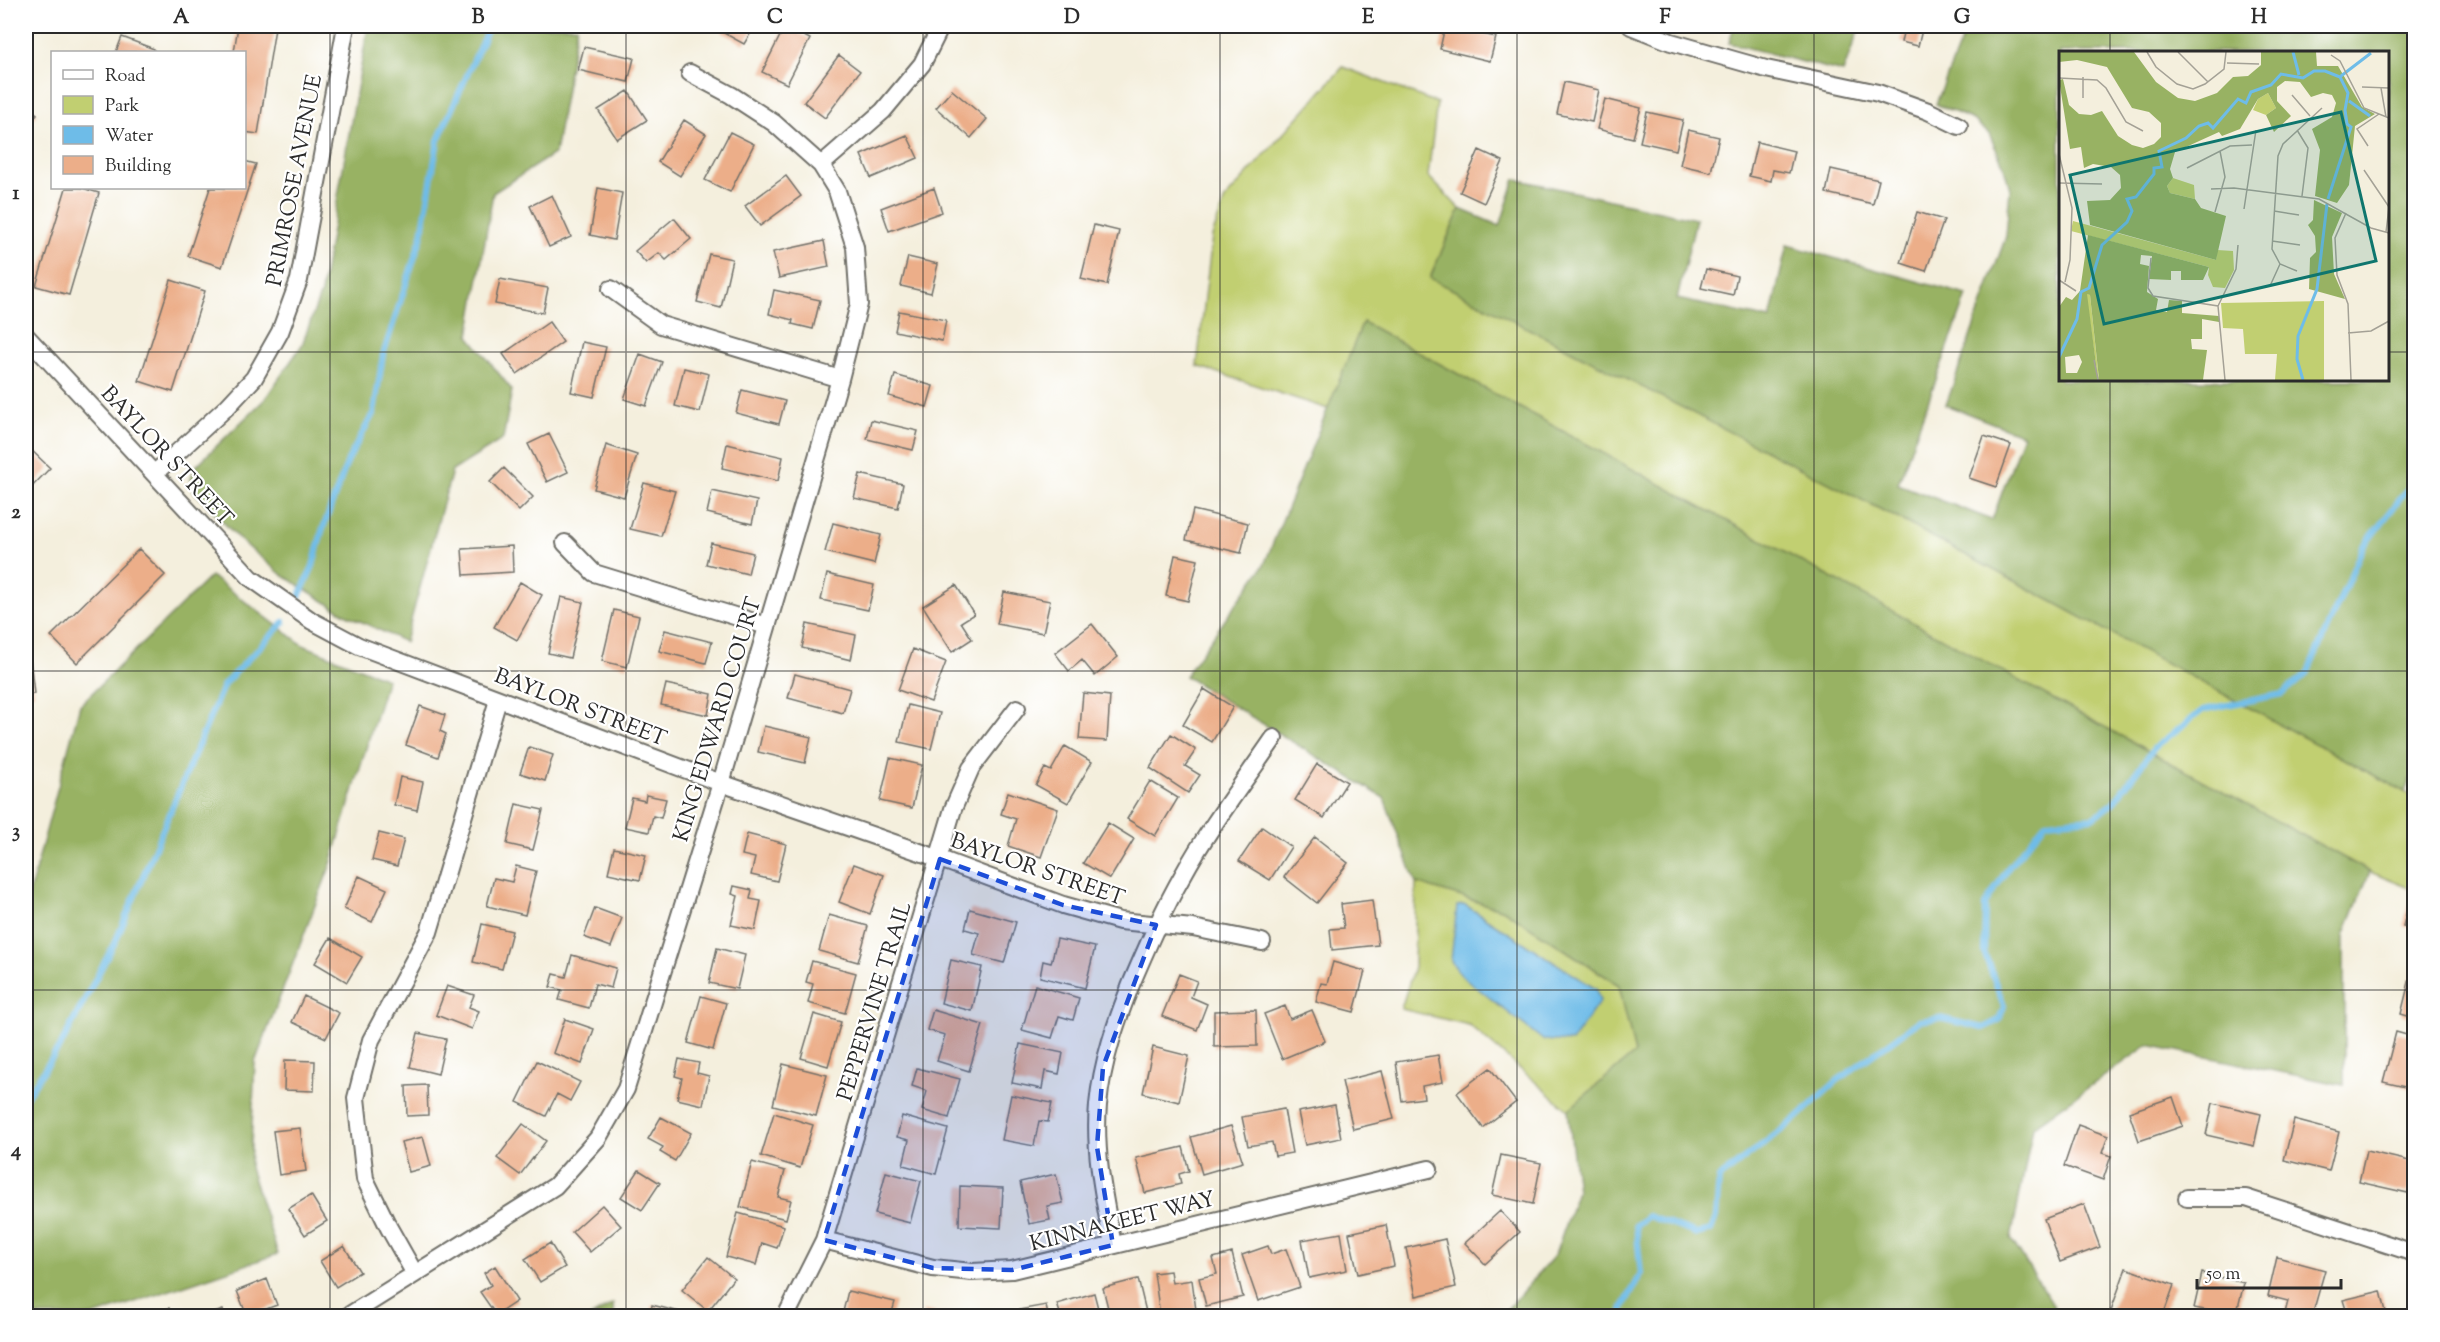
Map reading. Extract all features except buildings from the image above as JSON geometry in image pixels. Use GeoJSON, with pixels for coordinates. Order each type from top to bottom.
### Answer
{"type":"FeatureCollection","features":[{"type":"Feature","properties":{"kind":"street","name":"PRIMROSE AVENUE"},"geometry":{"type":"LineString","coordinates":[[155,474],[228,406],[254,378],[280,332],[299,280],[346,26]]}},
{"type":"Feature","properties":{"kind":"street"},"geometry":{"type":"LineString","coordinates":[[821,165],[883,111],[922,64],[941,26]]}},
{"type":"Feature","properties":{"kind":"street"},"geometry":{"type":"LineString","coordinates":[[1630,26],[1671,42],[1766,69],[1878,93],[1928,111],[1959,126]]}},
{"type":"Feature","properties":{"kind":"street","name":"KING EDWARD COURT"},"geometry":{"type":"LineString","coordinates":[[348,1317],[555,1186],[598,1138],[626,1089],[721,783],[840,379],[859,304],[855,247],[837,191],[821,165],[774,123],[731,95],[690,73]]}},
{"type":"Feature","properties":{"kind":"street"},"geometry":{"type":"LineString","coordinates":[[611,289],[661,325],[840,379]]}},
{"type":"Feature","properties":{"kind":"street","name":"BAYLOR STREET"},"geometry":{"type":"LineString","coordinates":[[26,336],[251,578],[279,600],[312,621],[359,646],[721,783],[940,859],[1063,905],[1120,921],[1193,928],[1262,942]]}},
{"type":"Feature","properties":{"kind":"street"},"geometry":{"type":"LineString","coordinates":[[565,543],[594,573],[768,626]]}},
{"type":"Feature","properties":{"kind":"street"},"geometry":{"type":"LineString","coordinates":[[415,1274],[365,1179],[356,1098],[371,1040],[429,932],[498,700]]}},
{"type":"Feature","properties":{"kind":"street","name":"PEPPERVINE TRAIL"},"geometry":{"type":"LineString","coordinates":[[786,1317],[824,1240],[940,859],[953,809],[971,768],[1017,708]]}},
{"type":"Feature","properties":{"kind":"street"},"geometry":{"type":"LineString","coordinates":[[1113,1245],[1097,1147],[1098,1105],[1103,1067],[1118,1017],[1156,925],[1184,872],[1274,738]]}},
{"type":"Feature","properties":{"kind":"street","name":"KINNAKEET WAY"},"geometry":{"type":"LineString","coordinates":[[824,1240],[933,1268],[972,1272],[1012,1270],[1429,1169]]}},
{"type":"Feature","properties":{"kind":"street"},"geometry":{"type":"LineString","coordinates":[[2187,1198],[2246,1198],[2415,1253]]}},
{"type":"Feature","properties":{"kind":"highlighted area"},"geometry":{"type":"Polygon","coordinates":[[[940,859],[1063,905],[1156,925],[1103,1067],[1097,1147],[1113,1245],[1012,1270],[933,1268],[824,1240],[940,859]]]}},
{"type":"Feature","properties":{"kind":"green space"},"geometry":{"type":"Polygon","coordinates":[[[368,26],[577,26],[555,153],[493,193],[469,336],[512,390],[503,439],[452,471],[405,642],[345,614],[282,575],[240,540],[193,490],[191,478],[195,467],[265,399],[302,345],[321,292],[368,26]]]}},
{"type":"Feature","properties":{"kind":"green space"},"geometry":{"type":"Polygon","coordinates":[[[1734,26],[1860,26],[1843,72],[1729,43],[1734,26]]]}},
{"type":"Feature","properties":{"kind":"green space"},"geometry":{"type":"Polygon","coordinates":[[[1967,26],[2414,26],[2414,770],[2405,792],[1905,522],[1430,278],[1460,209],[1500,226],[1515,179],[1696,219],[1677,299],[1770,319],[1787,245],[1967,295],[1898,484],[1992,520],[2023,435],[1946,405],[2006,236],[2010,189],[2003,164],[1989,134],[1973,120],[1936,104],[1967,26]]]}},
{"type":"Feature","properties":{"kind":"green space"},"geometry":{"type":"Polygon","coordinates":[[[1343,67],[1437,103],[1428,176],[1460,209],[1430,278],[1905,522],[2414,797],[2414,890],[2370,872],[1363,322],[1328,409],[1197,366],[1212,237],[1225,199],[1343,67]]]}},
{"type":"Feature","properties":{"kind":"green space"},"geometry":{"type":"Polygon","coordinates":[[[1363,322],[2370,872],[2344,935],[2344,1085],[2148,1045],[2033,1127],[2011,1239],[2060,1316],[1501,1316],[1555,1255],[1577,1191],[1568,1110],[1635,1053],[1619,985],[1504,910],[1416,883],[1384,798],[1185,676],[1264,565],[1363,322]]]}},
{"type":"Feature","properties":{"kind":"green space"},"geometry":{"type":"Polygon","coordinates":[[[211,576],[303,645],[387,679],[331,864],[255,1062],[250,1168],[278,1254],[93,1316],[26,1316],[26,905],[80,705],[211,576]]]}},
{"type":"Feature","properties":{"kind":"green space"},"geometry":{"type":"Polygon","coordinates":[[[1416,883],[1504,910],[1619,985],[1635,1053],[1568,1110],[1469,1025],[1401,1009],[1414,967],[1416,883]],[[1465,905],[1457,906],[1487,994],[1501,1008],[1596,989],[1465,905]]]}},
{"type":"Feature","properties":{"kind":"green space"},"geometry":{"type":"Polygon","coordinates":[[[613,1304],[614,1316],[592,1316],[613,1304]]]}},
{"type":"Feature","properties":{"kind":"water"},"geometry":{"type":"Polygon","coordinates":[[[1465,905],[1596,989],[1600,1001],[1571,1042],[1543,1040],[1461,975],[1451,961],[1457,906],[1465,905]]]}},
{"type":"Feature","properties":{"kind":"waterway"},"geometry":{"type":"LineString","coordinates":[[299,597],[313,566],[322,531],[348,460],[374,412],[383,355],[422,235],[438,140],[489,26]]}},
{"type":"Feature","properties":{"kind":"waterway"},"geometry":{"type":"LineString","coordinates":[[1621,1316],[1623,1307],[1641,1274],[1636,1225],[1648,1216],[1697,1234],[1711,1230],[1716,1217],[1719,1178],[1792,1122],[1838,1080],[1919,1021],[1939,1018],[1983,1028],[1999,1020],[2004,1006],[1984,952],[1985,905],[2008,868],[2046,822],[2093,818],[2113,803],[2154,748],[2203,710],[2282,694],[2307,674],[2363,547],[2414,481]]}},
{"type":"Feature","properties":{"kind":"waterway"},"geometry":{"type":"LineString","coordinates":[[26,1097],[62,1043],[117,938],[224,684],[284,622]]}}]}
